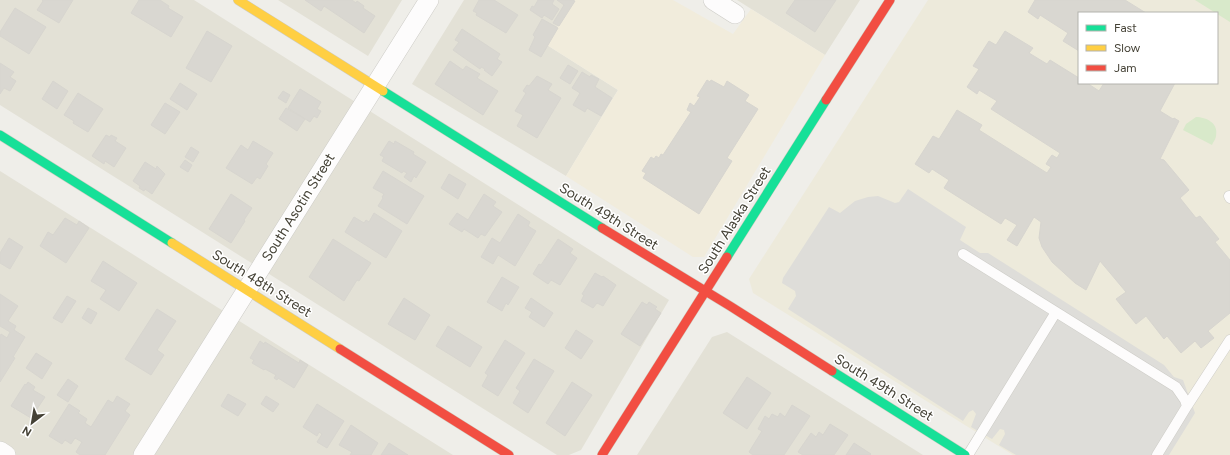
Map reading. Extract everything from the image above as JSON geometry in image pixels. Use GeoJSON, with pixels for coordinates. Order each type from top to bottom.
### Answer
{"type":"FeatureCollection","features":[{"type":"Feature","properties":{"kind":"street","name":"South 49th Street"},"geometry":{"type":"LineString","coordinates":[[238,0],[965,455]]}},
{"type":"Feature","properties":{"kind":"street","name":"South Asotin Street"},"geometry":{"type":"LineString","coordinates":[[143,455],[429,0]]}},
{"type":"Feature","properties":{"kind":"street"},"geometry":{"type":"LineString","coordinates":[[713,0],[735,14]]}},
{"type":"Feature","properties":{"kind":"street","name":"South Alaska Street"},"geometry":{"type":"LineString","coordinates":[[602,455],[890,0]]}},
{"type":"Feature","properties":{"kind":"street","name":"South 48th Street"},"geometry":{"type":"LineString","coordinates":[[0,135],[509,455]]}},
{"type":"Feature","properties":{"kind":"street"},"geometry":{"type":"LineString","coordinates":[[0,451],[6,455]]}},
{"type":"Feature","properties":{"kind":"lane"},"geometry":{"type":"LineString","coordinates":[[963,254],[1176,388],[1185,400],[1187,406]]}},
{"type":"Feature","properties":{"kind":"lane"},"geometry":{"type":"LineString","coordinates":[[968,455],[1056,312]]}},
{"type":"Feature","properties":{"kind":"lane"},"geometry":{"type":"LineString","coordinates":[[1157,455],[1230,340]]}},
{"type":"Feature","properties":{"kind":"shaded area"},"geometry":{"type":"Polygon","coordinates":[[[0,0],[194,0],[669,300],[581,450],[569,455],[557,455],[0,105],[0,0]]]}},
{"type":"Feature","properties":{"kind":"shaded area"},"geometry":{"type":"Polygon","coordinates":[[[278,0],[402,0],[368,56],[278,0]]]}},
{"type":"Feature","properties":{"kind":"shaded area"},"geometry":{"type":"Polygon","coordinates":[[[464,0],[573,0],[547,45],[618,90],[566,176],[412,84],[464,0]]]}},
{"type":"Feature","properties":{"kind":"shaded area"},"geometry":{"type":"Polygon","coordinates":[[[573,0],[673,0],[733,34],[751,9],[825,55],[704,257],[693,257],[566,176],[618,90],[547,45],[573,0]]]}},
{"type":"Feature","properties":{"kind":"shaded area"},"geometry":{"type":"Polygon","coordinates":[[[737,0],[860,0],[825,55],[737,0]]]}},
{"type":"Feature","properties":{"kind":"shaded area"},"geometry":{"type":"Polygon","coordinates":[[[928,0],[1230,0],[1230,455],[1013,455],[753,293],[749,279],[928,0]]]}},
{"type":"Feature","properties":{"kind":"shaded area"},"geometry":{"type":"Polygon","coordinates":[[[0,171],[453,455],[0,455],[0,171]]]}},
{"type":"Feature","properties":{"kind":"shaded area"},"geometry":{"type":"Polygon","coordinates":[[[908,189],[966,227],[960,240],[980,253],[988,253],[1164,365],[1174,377],[1183,380],[1195,413],[1169,455],[1016,455],[999,445],[1005,434],[1004,430],[1000,429],[992,439],[971,427],[976,414],[973,410],[969,412],[963,421],[788,309],[796,296],[795,291],[782,283],[783,278],[829,207],[840,213],[855,201],[878,196],[895,203],[899,202],[908,189]]]}},
{"type":"Feature","properties":{"kind":"shaded area"},"geometry":{"type":"Polygon","coordinates":[[[727,332],[923,455],[637,455],[712,337],[727,332]]]}},
{"type":"Feature","properties":{"kind":"green space"},"geometry":{"type":"Polygon","coordinates":[[[1195,0],[1230,0],[1230,22],[1218,14],[1218,12],[1214,12],[1195,0]]]}},
{"type":"Feature","properties":{"kind":"green space"},"geometry":{"type":"Polygon","coordinates":[[[1196,117],[1204,118],[1214,124],[1216,128],[1216,137],[1212,145],[1183,130],[1186,124],[1196,117]]]}},
{"type":"Feature","properties":{"kind":"building"},"geometry":{"type":"Polygon","coordinates":[[[42,0],[73,0],[59,23],[37,10],[43,1],[42,0]]]}},
{"type":"Feature","properties":{"kind":"building"},"geometry":{"type":"Polygon","coordinates":[[[139,0],[160,0],[169,6],[168,8],[183,17],[171,37],[131,13],[139,0]]]}},
{"type":"Feature","properties":{"kind":"building"},"geometry":{"type":"Polygon","coordinates":[[[305,0],[352,0],[356,3],[357,1],[364,6],[363,8],[375,16],[364,33],[324,6],[321,11],[305,0]]]}},
{"type":"Feature","properties":{"kind":"building"},"geometry":{"type":"Polygon","coordinates":[[[479,0],[494,0],[518,15],[506,33],[476,15],[477,13],[473,11],[479,0]]]}},
{"type":"Feature","properties":{"kind":"building"},"geometry":{"type":"Polygon","coordinates":[[[538,0],[554,0],[552,4],[559,9],[552,20],[544,15],[542,18],[530,10],[532,6],[534,7],[538,0]]]}},
{"type":"Feature","properties":{"kind":"building"},"geometry":{"type":"Polygon","coordinates":[[[557,0],[575,1],[559,26],[553,23],[564,5],[557,0]]]}},
{"type":"Feature","properties":{"kind":"building"},"geometry":{"type":"Polygon","coordinates":[[[795,0],[836,0],[815,32],[786,13],[795,0]]]}},
{"type":"Feature","properties":{"kind":"building"},"geometry":{"type":"Polygon","coordinates":[[[1035,0],[1125,0],[1144,12],[1078,12],[1078,50],[1063,41],[1068,33],[1040,15],[1038,19],[1028,12],[1035,0]]]}},
{"type":"Feature","properties":{"kind":"building"},"geometry":{"type":"Polygon","coordinates":[[[15,8],[46,27],[29,54],[0,36],[0,32],[15,8]]]}},
{"type":"Feature","properties":{"kind":"building"},"geometry":{"type":"Polygon","coordinates":[[[542,19],[558,28],[541,57],[529,50],[535,37],[533,35],[542,19]]]}},
{"type":"Feature","properties":{"kind":"building"},"geometry":{"type":"Polygon","coordinates":[[[462,29],[500,54],[497,59],[502,62],[492,76],[484,70],[485,69],[481,67],[480,69],[453,50],[459,42],[455,40],[462,29]]]}},
{"type":"Feature","properties":{"kind":"building"},"geometry":{"type":"Polygon","coordinates":[[[207,31],[232,46],[211,82],[186,68],[207,31]]]}},
{"type":"Feature","properties":{"kind":"building"},"geometry":{"type":"Polygon","coordinates":[[[1005,31],[1033,48],[1029,53],[1047,64],[1050,60],[1078,77],[1078,84],[1088,84],[1099,91],[1103,84],[1174,84],[1160,111],[1179,121],[1160,159],[1164,160],[1189,190],[1180,198],[1196,218],[1200,216],[1219,239],[1215,242],[1230,260],[1230,313],[1208,331],[1214,338],[1201,348],[1195,341],[1181,353],[1167,336],[1164,339],[1146,316],[1136,324],[1116,299],[1126,292],[1100,261],[1086,290],[1075,283],[1052,262],[1042,247],[1039,238],[1041,222],[1034,217],[1017,246],[1007,240],[1017,225],[1005,218],[1001,224],[944,188],[949,180],[932,169],[929,173],[915,164],[933,136],[939,139],[957,110],[982,125],[979,130],[1047,173],[1051,167],[1046,164],[1049,159],[1052,155],[1057,158],[1060,153],[991,109],[997,101],[979,90],[977,94],[967,87],[979,69],[973,66],[989,41],[996,45],[1005,31]]]}},
{"type":"Feature","properties":{"kind":"building"},"geometry":{"type":"Polygon","coordinates":[[[450,61],[463,70],[466,66],[480,74],[477,78],[498,91],[483,115],[435,84],[450,61]]]}},
{"type":"Feature","properties":{"kind":"building"},"geometry":{"type":"Polygon","coordinates":[[[0,63],[14,72],[10,77],[16,81],[10,91],[4,88],[0,94],[0,63]]]}},
{"type":"Feature","properties":{"kind":"building"},"geometry":{"type":"Polygon","coordinates":[[[568,65],[578,71],[570,84],[560,78],[568,65]]]}},
{"type":"Feature","properties":{"kind":"building"},"geometry":{"type":"Polygon","coordinates":[[[582,72],[590,77],[591,75],[599,79],[595,87],[612,98],[601,116],[587,108],[585,112],[573,105],[580,93],[572,88],[582,72]]]}},
{"type":"Feature","properties":{"kind":"building"},"geometry":{"type":"Polygon","coordinates":[[[537,76],[552,84],[548,90],[561,98],[537,138],[517,126],[523,115],[515,111],[526,93],[523,91],[537,76]]]}},
{"type":"Feature","properties":{"kind":"building"},"geometry":{"type":"Polygon","coordinates":[[[707,80],[710,82],[711,80],[724,87],[727,81],[749,95],[745,101],[758,109],[727,158],[732,161],[699,214],[643,178],[646,173],[642,171],[651,157],[654,159],[656,156],[659,158],[661,154],[663,155],[691,112],[687,110],[690,103],[694,106],[700,97],[697,96],[707,80]]]}},
{"type":"Feature","properties":{"kind":"building"},"geometry":{"type":"Polygon","coordinates":[[[53,81],[68,91],[57,109],[42,99],[53,81]]]}},
{"type":"Feature","properties":{"kind":"building"},"geometry":{"type":"Polygon","coordinates":[[[180,83],[197,94],[187,110],[170,99],[180,83]]]}},
{"type":"Feature","properties":{"kind":"building"},"geometry":{"type":"Polygon","coordinates":[[[300,89],[321,102],[317,109],[321,111],[317,118],[314,116],[310,122],[288,108],[300,89]]]}},
{"type":"Feature","properties":{"kind":"building"},"geometry":{"type":"Polygon","coordinates":[[[283,91],[290,95],[286,103],[278,98],[283,91]]]}},
{"type":"Feature","properties":{"kind":"building"},"geometry":{"type":"Polygon","coordinates":[[[78,93],[103,109],[88,132],[73,123],[74,121],[64,115],[78,93]]]}},
{"type":"Feature","properties":{"kind":"building"},"geometry":{"type":"Polygon","coordinates":[[[165,103],[180,112],[165,134],[151,125],[165,103]]]}},
{"type":"Feature","properties":{"kind":"building"},"geometry":{"type":"Polygon","coordinates":[[[286,108],[305,119],[297,131],[279,119],[286,108]]]}},
{"type":"Feature","properties":{"kind":"building"},"geometry":{"type":"Polygon","coordinates":[[[106,135],[110,137],[111,135],[117,138],[115,141],[126,148],[114,167],[105,161],[104,164],[92,156],[106,135]]]}},
{"type":"Feature","properties":{"kind":"building"},"geometry":{"type":"Polygon","coordinates":[[[253,141],[273,153],[266,164],[268,166],[260,179],[257,177],[252,184],[226,168],[241,145],[248,150],[253,141]]]}},
{"type":"Feature","properties":{"kind":"building"},"geometry":{"type":"Polygon","coordinates":[[[389,141],[394,144],[395,141],[414,152],[413,154],[426,162],[416,178],[414,176],[411,182],[404,177],[407,173],[403,171],[402,173],[382,161],[384,157],[380,155],[389,141]]]}},
{"type":"Feature","properties":{"kind":"building"},"geometry":{"type":"Polygon","coordinates":[[[191,147],[199,152],[193,162],[185,157],[191,147]]]}},
{"type":"Feature","properties":{"kind":"building"},"geometry":{"type":"Polygon","coordinates":[[[185,160],[192,165],[188,172],[180,167],[185,160]]]}},
{"type":"Feature","properties":{"kind":"building"},"geometry":{"type":"Polygon","coordinates":[[[145,162],[156,169],[157,166],[165,174],[152,194],[145,189],[144,191],[139,188],[140,186],[133,181],[145,162]]]}},
{"type":"Feature","properties":{"kind":"building"},"geometry":{"type":"Polygon","coordinates":[[[383,171],[424,196],[407,224],[378,206],[384,194],[373,188],[383,171]]]}},
{"type":"Feature","properties":{"kind":"building"},"geometry":{"type":"Polygon","coordinates":[[[449,174],[466,184],[458,199],[441,188],[449,174]]]}},
{"type":"Feature","properties":{"kind":"building"},"geometry":{"type":"Polygon","coordinates":[[[231,194],[252,208],[231,243],[209,229],[231,194]]]}},
{"type":"Feature","properties":{"kind":"building"},"geometry":{"type":"Polygon","coordinates":[[[484,194],[496,202],[493,206],[502,212],[485,236],[481,234],[478,238],[464,229],[462,232],[449,224],[457,213],[468,220],[484,194]]]}},
{"type":"Feature","properties":{"kind":"building"},"geometry":{"type":"Polygon","coordinates":[[[374,213],[402,231],[386,258],[345,232],[354,217],[364,223],[366,220],[369,222],[374,213]]]}},
{"type":"Feature","properties":{"kind":"building"},"geometry":{"type":"Polygon","coordinates":[[[518,214],[530,222],[528,226],[536,231],[515,266],[498,255],[493,264],[481,257],[492,238],[500,243],[518,214]]]}},
{"type":"Feature","properties":{"kind":"building"},"geometry":{"type":"Polygon","coordinates":[[[65,218],[77,225],[79,221],[89,228],[66,263],[40,246],[48,232],[53,235],[65,218]]]}},
{"type":"Feature","properties":{"kind":"building"},"geometry":{"type":"Polygon","coordinates":[[[9,238],[23,247],[10,269],[0,263],[0,253],[9,238]]]}},
{"type":"Feature","properties":{"kind":"building"},"geometry":{"type":"Polygon","coordinates":[[[333,239],[371,263],[359,281],[357,280],[344,301],[309,277],[333,239]]]}},
{"type":"Feature","properties":{"kind":"building"},"geometry":{"type":"Polygon","coordinates":[[[558,239],[573,249],[570,253],[577,258],[560,285],[551,280],[548,284],[533,274],[539,264],[541,265],[558,239]]]}},
{"type":"Feature","properties":{"kind":"building"},"geometry":{"type":"Polygon","coordinates":[[[103,261],[137,283],[119,311],[100,299],[106,290],[91,281],[103,261]]]}},
{"type":"Feature","properties":{"kind":"building"},"geometry":{"type":"Polygon","coordinates":[[[595,273],[602,277],[603,276],[616,285],[603,306],[597,303],[593,308],[581,301],[584,295],[582,294],[595,273]]]}},
{"type":"Feature","properties":{"kind":"building"},"geometry":{"type":"Polygon","coordinates":[[[502,277],[519,287],[508,305],[506,303],[502,311],[487,302],[502,277]]]}},
{"type":"Feature","properties":{"kind":"building"},"geometry":{"type":"Polygon","coordinates":[[[0,294],[18,306],[8,321],[16,326],[14,330],[25,337],[13,357],[15,358],[0,382],[0,336],[1,334],[7,338],[10,332],[0,326],[0,294]]]}},
{"type":"Feature","properties":{"kind":"building"},"geometry":{"type":"Polygon","coordinates":[[[67,296],[76,301],[62,323],[53,318],[67,296]]]}},
{"type":"Feature","properties":{"kind":"building"},"geometry":{"type":"Polygon","coordinates":[[[404,298],[430,315],[415,340],[388,324],[404,298]]]}},
{"type":"Feature","properties":{"kind":"building"},"geometry":{"type":"Polygon","coordinates":[[[531,298],[553,313],[544,327],[529,317],[532,312],[525,308],[531,298]]]}},
{"type":"Feature","properties":{"kind":"building"},"geometry":{"type":"Polygon","coordinates":[[[642,302],[647,305],[649,302],[657,307],[655,309],[661,313],[640,346],[621,334],[642,302]]]}},
{"type":"Feature","properties":{"kind":"building"},"geometry":{"type":"Polygon","coordinates":[[[88,308],[97,313],[91,324],[82,318],[88,308]]]}},
{"type":"Feature","properties":{"kind":"building"},"geometry":{"type":"Polygon","coordinates":[[[157,309],[176,321],[157,350],[164,355],[151,375],[125,359],[157,309]]]}},
{"type":"Feature","properties":{"kind":"building"},"geometry":{"type":"Polygon","coordinates":[[[448,326],[482,347],[470,367],[436,346],[448,326]]]}},
{"type":"Feature","properties":{"kind":"building"},"geometry":{"type":"Polygon","coordinates":[[[576,330],[593,341],[581,359],[565,348],[576,330]]]}},
{"type":"Feature","properties":{"kind":"building"},"geometry":{"type":"Polygon","coordinates":[[[505,340],[525,353],[498,396],[482,386],[488,375],[485,373],[505,340]]]}},
{"type":"Feature","properties":{"kind":"building"},"geometry":{"type":"Polygon","coordinates":[[[260,341],[264,344],[265,342],[299,363],[300,360],[308,365],[294,388],[278,378],[277,380],[274,378],[276,375],[252,363],[254,360],[250,358],[260,341]]]}},
{"type":"Feature","properties":{"kind":"building"},"geometry":{"type":"Polygon","coordinates":[[[36,353],[52,363],[42,379],[26,368],[36,353]]]}},
{"type":"Feature","properties":{"kind":"building"},"geometry":{"type":"Polygon","coordinates":[[[534,359],[554,371],[528,413],[513,403],[520,391],[516,388],[534,359]]]}},
{"type":"Feature","properties":{"kind":"building"},"geometry":{"type":"Polygon","coordinates":[[[747,377],[771,393],[747,429],[723,413],[747,377]]]}},
{"type":"Feature","properties":{"kind":"building"},"geometry":{"type":"Polygon","coordinates":[[[68,379],[78,386],[68,402],[57,395],[68,379]]]}},
{"type":"Feature","properties":{"kind":"building"},"geometry":{"type":"Polygon","coordinates":[[[28,382],[35,387],[33,390],[45,397],[31,418],[11,406],[25,384],[26,385],[28,382]]]}},
{"type":"Feature","properties":{"kind":"building"},"geometry":{"type":"Polygon","coordinates":[[[572,382],[592,395],[565,436],[546,423],[572,382]]]}},
{"type":"Feature","properties":{"kind":"building"},"geometry":{"type":"Polygon","coordinates":[[[228,394],[246,404],[238,416],[221,406],[228,394]]]}},
{"type":"Feature","properties":{"kind":"building"},"geometry":{"type":"Polygon","coordinates":[[[117,396],[130,404],[125,411],[130,415],[105,455],[80,455],[76,452],[82,442],[75,438],[71,444],[65,440],[62,444],[49,436],[69,404],[80,411],[78,413],[87,419],[85,423],[91,427],[108,400],[113,403],[117,396]]]}},
{"type":"Feature","properties":{"kind":"building"},"geometry":{"type":"Polygon","coordinates":[[[266,396],[279,404],[273,412],[261,404],[266,396]]]}},
{"type":"Feature","properties":{"kind":"building"},"geometry":{"type":"Polygon","coordinates":[[[317,404],[344,421],[327,448],[317,442],[322,434],[319,432],[317,436],[303,427],[317,404]]]}},
{"type":"Feature","properties":{"kind":"building"},"geometry":{"type":"Polygon","coordinates":[[[792,405],[810,416],[784,455],[753,455],[749,452],[762,431],[758,429],[765,416],[769,419],[772,414],[778,417],[780,413],[785,417],[792,405]]]}},
{"type":"Feature","properties":{"kind":"building"},"geometry":{"type":"Polygon","coordinates":[[[830,424],[848,435],[834,455],[803,455],[798,452],[811,433],[816,437],[819,432],[823,435],[830,424]]]}},
{"type":"Feature","properties":{"kind":"building"},"geometry":{"type":"Polygon","coordinates":[[[351,425],[378,443],[371,455],[350,455],[352,452],[339,445],[351,425]]]}},
{"type":"Feature","properties":{"kind":"building"},"geometry":{"type":"Polygon","coordinates":[[[389,443],[408,455],[381,455],[389,443]]]}},
{"type":"Feature","properties":{"kind":"building"},"geometry":{"type":"Polygon","coordinates":[[[854,443],[871,454],[846,455],[854,443]]]}},
{"type":"Feature","properties":{"kind":"traffic: fast"},"geometry":{"type":"LineString","coordinates":[[383,91],[602,228]]}},
{"type":"Feature","properties":{"kind":"traffic: fast"},"geometry":{"type":"LineString","coordinates":[[727,257],[826,100]]}},
{"type":"Feature","properties":{"kind":"traffic: fast"},"geometry":{"type":"LineString","coordinates":[[0,135],[172,243]]}},
{"type":"Feature","properties":{"kind":"traffic: fast"},"geometry":{"type":"LineString","coordinates":[[832,371],[965,455]]}},
{"type":"Feature","properties":{"kind":"traffic: slow"},"geometry":{"type":"LineString","coordinates":[[238,0],[383,91]]}},
{"type":"Feature","properties":{"kind":"traffic: slow"},"geometry":{"type":"LineString","coordinates":[[172,243],[340,349]]}},
{"type":"Feature","properties":{"kind":"traffic: jam"},"geometry":{"type":"LineString","coordinates":[[826,100],[890,0]]}},
{"type":"Feature","properties":{"kind":"traffic: jam"},"geometry":{"type":"LineString","coordinates":[[602,228],[730,306],[832,371]]}},
{"type":"Feature","properties":{"kind":"traffic: jam"},"geometry":{"type":"LineString","coordinates":[[602,455],[727,257]]}},
{"type":"Feature","properties":{"kind":"traffic: jam"},"geometry":{"type":"LineString","coordinates":[[340,349],[509,455]]}}]}
